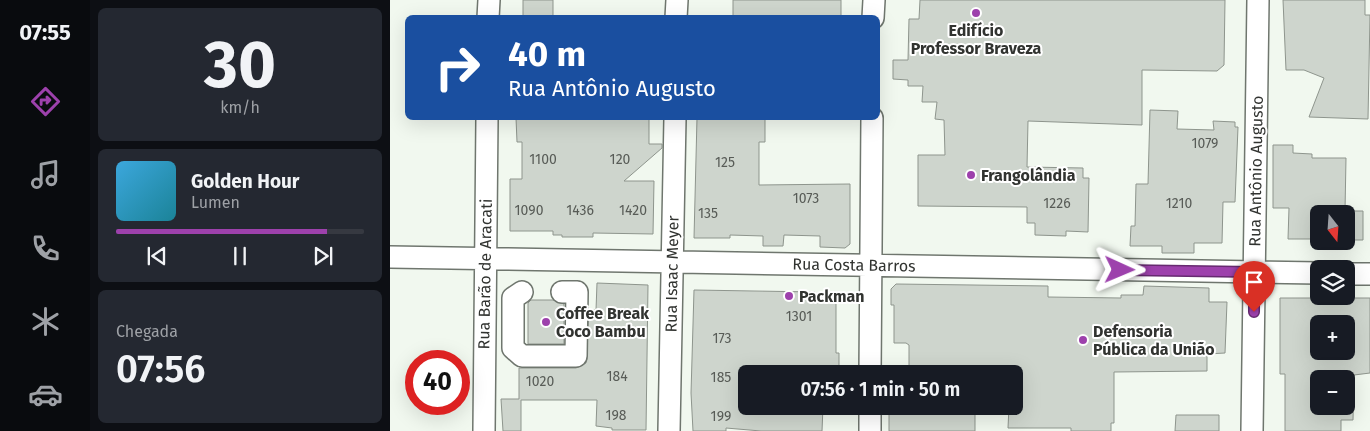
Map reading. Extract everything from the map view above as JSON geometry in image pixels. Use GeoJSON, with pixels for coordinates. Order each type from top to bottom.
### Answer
{"type":"FeatureCollection","features":[{"type":"Feature","properties":{"kind":"street"},"geometry":{"type":"LineString","coordinates":[[488,15],[489,0]]}},
{"type":"Feature","properties":{"kind":"street"},"geometry":{"type":"LineString","coordinates":[[676,15],[677,0]]}},
{"type":"Feature","properties":{"kind":"street"},"geometry":{"type":"LineString","coordinates":[[873,15],[874,0]]}},
{"type":"Feature","properties":{"kind":"street","name":"Rua Antônio Augusto"},"geometry":{"type":"LineString","coordinates":[[1252,431],[1258,0]]}},
{"type":"Feature","properties":{"kind":"street","name":"Rua Barão de Aracati"},"geometry":{"type":"LineString","coordinates":[[484,431],[487,120]]}},
{"type":"Feature","properties":{"kind":"street","name":"Rua Isaac Meyer"},"geometry":{"type":"LineString","coordinates":[[669,431],[675,120]]}},
{"type":"Feature","properties":{"kind":"street"},"geometry":{"type":"LineString","coordinates":[[870,365],[872,120]]}},
{"type":"Feature","properties":{"kind":"street","name":"Rua Costa Barros"},"geometry":{"type":"LineString","coordinates":[[390,257],[1310,273]]}},
{"type":"Feature","properties":{"kind":"street"},"geometry":{"type":"LineString","coordinates":[[1355,274],[1370,274]]}},
{"type":"Feature","properties":{"kind":"street"},"geometry":{"type":"LineString","coordinates":[[522,292],[513,298],[513,348],[522,356],[576,356],[577,292],[562,292]]}},
{"type":"Feature","properties":{"kind":"street"},"geometry":{"type":"LineString","coordinates":[[870,415],[870,431]]}},
{"type":"Feature","properties":{"kind":"building"},"geometry":{"type":"Polygon","coordinates":[[[523,0],[553,0],[553,15],[523,15],[523,0]]]}},
{"type":"Feature","properties":{"kind":"building"},"geometry":{"type":"Polygon","coordinates":[[[733,0],[841,0],[841,15],[733,15],[733,0]]]}},
{"type":"Feature","properties":{"kind":"building"},"geometry":{"type":"Polygon","coordinates":[[[920,0],[1225,0],[1224,65],[1217,71],[1142,70],[1142,125],[1028,121],[1027,167],[1083,168],[1083,178],[1089,178],[1088,232],[1066,231],[1066,236],[1035,235],[1035,223],[1027,223],[1027,207],[918,206],[918,155],[945,155],[944,120],[935,119],[937,102],[922,102],[923,86],[908,86],[908,80],[893,79],[893,60],[908,60],[909,19],[919,19],[920,0]]]}},
{"type":"Feature","properties":{"kind":"building"},"geometry":{"type":"Polygon","coordinates":[[[1283,0],[1365,0],[1365,15],[1370,15],[1368,119],[1309,117],[1324,78],[1304,70],[1286,70],[1283,0]]]}},
{"type":"Feature","properties":{"kind":"building"},"geometry":{"type":"Polygon","coordinates":[[[1150,110],[1178,111],[1177,129],[1214,130],[1213,121],[1235,122],[1235,127],[1238,127],[1235,202],[1223,202],[1222,243],[1194,243],[1194,253],[1162,253],[1162,246],[1130,246],[1131,226],[1135,226],[1136,184],[1148,184],[1150,110]]]}},
{"type":"Feature","properties":{"kind":"building"},"geometry":{"type":"Polygon","coordinates":[[[516,120],[649,120],[649,144],[662,144],[662,148],[624,181],[654,181],[653,234],[593,233],[593,237],[562,237],[562,235],[553,235],[553,231],[510,231],[510,179],[522,179],[522,142],[517,142],[516,120]]]}},
{"type":"Feature","properties":{"kind":"building"},"geometry":{"type":"Polygon","coordinates":[[[697,120],[765,120],[765,142],[759,142],[759,185],[850,184],[850,244],[845,248],[820,247],[820,236],[784,235],[783,246],[763,246],[763,236],[730,235],[730,238],[694,238],[697,120]]]}},
{"type":"Feature","properties":{"kind":"building"},"geometry":{"type":"Polygon","coordinates":[[[1273,145],[1293,145],[1293,153],[1312,154],[1312,158],[1346,158],[1345,205],[1310,205],[1310,239],[1288,239],[1289,208],[1273,208],[1273,145]]]}},
{"type":"Feature","properties":{"kind":"building"},"geometry":{"type":"Polygon","coordinates":[[[1355,211],[1363,211],[1363,240],[1355,240],[1355,211]]]}},
{"type":"Feature","properties":{"kind":"building"},"geometry":{"type":"Polygon","coordinates":[[[597,283],[648,285],[646,430],[612,430],[612,428],[596,426],[597,400],[521,400],[521,431],[503,431],[501,399],[519,399],[519,368],[576,368],[586,363],[589,310],[596,310],[597,283]]]}},
{"type":"Feature","properties":{"kind":"building"},"geometry":{"type":"Polygon","coordinates":[[[896,284],[1048,286],[1048,297],[1121,298],[1121,295],[1143,295],[1144,286],[1209,288],[1209,302],[1227,302],[1225,353],[1207,354],[1207,371],[1114,372],[1114,423],[1111,423],[1111,431],[1071,431],[1071,428],[1008,428],[1009,415],[1023,415],[1023,365],[909,365],[909,345],[906,343],[894,343],[894,305],[891,305],[891,289],[896,284]]]}},
{"type":"Feature","properties":{"kind":"building"},"geometry":{"type":"Polygon","coordinates":[[[694,290],[815,292],[815,295],[836,296],[836,353],[839,353],[839,365],[738,365],[738,415],[823,415],[822,431],[761,431],[726,428],[726,431],[693,431],[691,393],[694,290]]]}},
{"type":"Feature","properties":{"kind":"building"},"geometry":{"type":"Polygon","coordinates":[[[1280,298],[1310,298],[1310,305],[1355,305],[1355,298],[1370,298],[1370,373],[1355,375],[1355,370],[1310,370],[1310,415],[1353,415],[1353,420],[1341,420],[1341,431],[1285,431],[1285,374],[1280,374],[1280,298]]]}},
{"type":"Feature","properties":{"kind":"building"},"geometry":{"type":"Polygon","coordinates":[[[531,300],[553,300],[564,304],[564,344],[528,344],[528,303],[531,300]]]}},
{"type":"Feature","properties":{"kind":"building"},"geometry":{"type":"Polygon","coordinates":[[[889,415],[975,415],[975,431],[889,431],[889,415]]]}},
{"type":"Feature","properties":{"kind":"building"},"geometry":{"type":"Polygon","coordinates":[[[1176,415],[1219,415],[1219,431],[1175,431],[1176,415]]]}},
{"type":"Feature","properties":{"kind":"place","name":"Edifício Professor Braveza"},"geometry":{"type":"Point","coordinates":[976,13]}},
{"type":"Feature","properties":{"kind":"place","name":"Frangolândia"},"geometry":{"type":"Point","coordinates":[971,175]}},
{"type":"Feature","properties":{"kind":"place","name":"Packman"},"geometry":{"type":"Point","coordinates":[789,296]}},
{"type":"Feature","properties":{"kind":"place","name":"Coffee Break Coco Bambu"},"geometry":{"type":"Point","coordinates":[546,322]}},
{"type":"Feature","properties":{"kind":"place","name":"Defensoria Pública da União"},"geometry":{"type":"Point","coordinates":[1083,340]}},
{"type":"Feature","properties":{"kind":"route"},"geometry":{"type":"LineString","coordinates":[[1120,270],[1254,272],[1254,312]]}}]}
